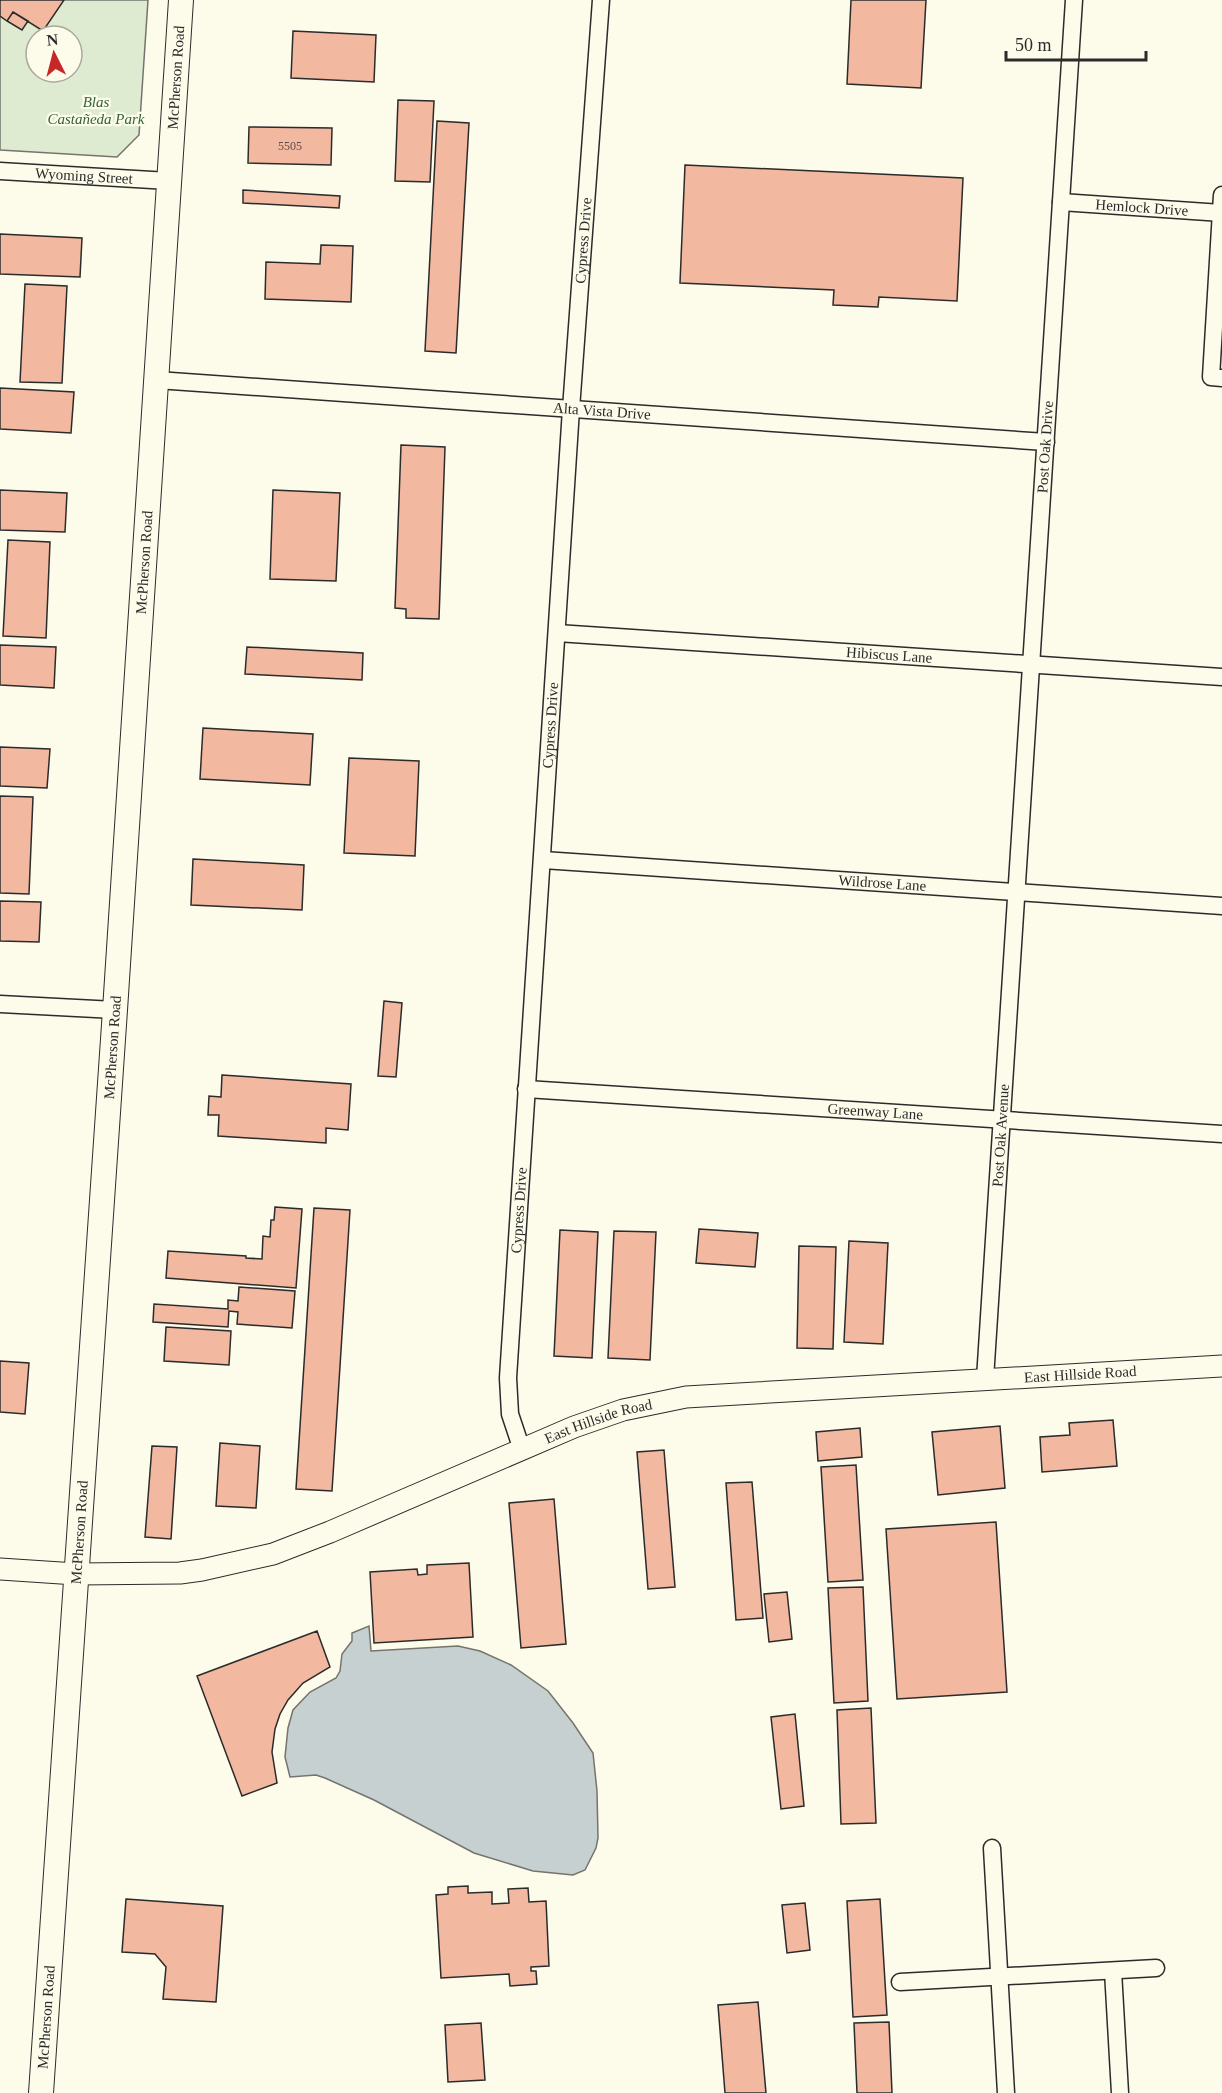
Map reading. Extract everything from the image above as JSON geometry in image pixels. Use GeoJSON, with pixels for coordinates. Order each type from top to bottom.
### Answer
{"type":"FeatureCollection","features":[{"type":"Feature","properties":{"kind":"main road","name":"McPherson Road"},"geometry":{"type":"LineString","coordinates":[[41,2093],[181,0]]}},
{"type":"Feature","properties":{"kind":"street","name":"Cypress Drive"},"geometry":{"type":"LineString","coordinates":[[522,1450],[510,1414],[508,1378],[543,860],[570,409],[601,0]]}},
{"type":"Feature","properties":{"kind":"street","name":"Post Oak Drive"},"geometry":{"type":"LineString","coordinates":[[1017,892],[1074,0]]}},
{"type":"Feature","properties":{"kind":"street","name":"Wyoming Street"},"geometry":{"type":"LineString","coordinates":[[0,171],[169,181]]}},
{"type":"Feature","properties":{"kind":"street"},"geometry":{"type":"LineString","coordinates":[[1217,378],[1222,195]]}},
{"type":"Feature","properties":{"kind":"street","name":"Hemlock Drive"},"geometry":{"type":"LineString","coordinates":[[1061,202],[1221,213]]}},
{"type":"Feature","properties":{"kind":"street","name":"Alta Vista Drive"},"geometry":{"type":"LineString","coordinates":[[157,380],[1046,442]]}},
{"type":"Feature","properties":{"kind":"street","name":"Hibiscus Lane"},"geometry":{"type":"LineString","coordinates":[[557,633],[1222,677]]}},
{"type":"Feature","properties":{"kind":"street","name":"Wildrose Lane"},"geometry":{"type":"LineString","coordinates":[[543,860],[1222,906]]}},
{"type":"Feature","properties":{"kind":"street","name":"Post Oak Avenue"},"geometry":{"type":"LineString","coordinates":[[985,1379],[1017,892]]}},
{"type":"Feature","properties":{"kind":"street"},"geometry":{"type":"LineString","coordinates":[[0,1004],[115,1010]]}},
{"type":"Feature","properties":{"kind":"street","name":"Greenway Lane"},"geometry":{"type":"LineString","coordinates":[[526,1089],[1222,1134]]}},
{"type":"Feature","properties":{"kind":"street","name":"East Hillside Road"},"geometry":{"type":"LineString","coordinates":[[0,1569],[76,1574],[180,1573],[273,1554],[326,1534],[574,1427],[623,1410],[686,1397],[1222,1366]]}},
{"type":"Feature","properties":{"kind":"street"},"geometry":{"type":"LineString","coordinates":[[992,1848],[1006,2093]]}},
{"type":"Feature","properties":{"kind":"street"},"geometry":{"type":"LineString","coordinates":[[900,1982],[1156,1968]]}},
{"type":"Feature","properties":{"kind":"street"},"geometry":{"type":"LineString","coordinates":[[1113,1971],[1120,2093]]}},
{"type":"Feature","properties":{"kind":"green space","name":"Blas Castañeda Park"},"geometry":{"type":"Polygon","coordinates":[[[0,0],[148,0],[139,135],[117,157],[0,150],[0,0]]]}},
{"type":"Feature","properties":{"kind":"shaded area"},"geometry":{"type":"Polygon","coordinates":[[[369,1626],[371,1651],[458,1646],[480,1651],[511,1665],[548,1691],[593,1753],[598,1838],[596,1848],[585,1870],[573,1875],[533,1871],[474,1853],[374,1800],[325,1778],[316,1775],[290,1777],[285,1757],[288,1728],[293,1710],[310,1692],[336,1678],[340,1671],[342,1654],[352,1641],[352,1633],[369,1626]]]}},
{"type":"Feature","properties":{"kind":"building"},"geometry":{"type":"Polygon","coordinates":[[[0,0],[64,0],[48,24],[32,24],[13,12],[7,21],[0,16],[0,0]]]}},
{"type":"Feature","properties":{"kind":"building"},"geometry":{"type":"Polygon","coordinates":[[[851,0],[926,0],[921,88],[847,84],[851,0]]]}},
{"type":"Feature","properties":{"kind":"building"},"geometry":{"type":"Polygon","coordinates":[[[13,12],[28,21],[22,30],[7,21],[13,12]]]}},
{"type":"Feature","properties":{"kind":"building"},"geometry":{"type":"Polygon","coordinates":[[[293,31],[376,35],[374,82],[291,78],[293,31]]]}},
{"type":"Feature","properties":{"kind":"building"},"geometry":{"type":"Polygon","coordinates":[[[398,100],[434,101],[430,182],[395,181],[398,100]]]}},
{"type":"Feature","properties":{"kind":"building"},"geometry":{"type":"Polygon","coordinates":[[[437,121],[469,123],[456,353],[425,351],[437,121]]]}},
{"type":"Feature","properties":{"kind":"building"},"geometry":{"type":"Polygon","coordinates":[[[249,127],[332,128],[331,165],[248,163],[249,127]]]}},
{"type":"Feature","properties":{"kind":"building"},"geometry":{"type":"Polygon","coordinates":[[[685,165],[963,178],[957,301],[879,297],[878,307],[833,305],[834,290],[680,283],[685,165]]]}},
{"type":"Feature","properties":{"kind":"building"},"geometry":{"type":"Polygon","coordinates":[[[243,190],[340,196],[339,208],[243,203],[243,190]]]}},
{"type":"Feature","properties":{"kind":"building"},"geometry":{"type":"Polygon","coordinates":[[[0,234],[82,238],[80,277],[0,274],[0,234]]]}},
{"type":"Feature","properties":{"kind":"building"},"geometry":{"type":"Polygon","coordinates":[[[321,245],[353,246],[351,302],[265,299],[266,262],[320,264],[321,245]]]}},
{"type":"Feature","properties":{"kind":"building"},"geometry":{"type":"Polygon","coordinates":[[[25,284],[67,286],[62,383],[20,382],[25,284]]]}},
{"type":"Feature","properties":{"kind":"building"},"geometry":{"type":"Polygon","coordinates":[[[0,388],[74,392],[71,433],[0,429],[0,388]]]}},
{"type":"Feature","properties":{"kind":"building"},"geometry":{"type":"Polygon","coordinates":[[[401,445],[445,447],[439,619],[406,618],[406,609],[395,608],[401,445]]]}},
{"type":"Feature","properties":{"kind":"building"},"geometry":{"type":"Polygon","coordinates":[[[0,490],[67,493],[65,532],[0,530],[0,490]]]}},
{"type":"Feature","properties":{"kind":"building"},"geometry":{"type":"Polygon","coordinates":[[[273,490],[340,493],[336,581],[270,579],[273,490]]]}},
{"type":"Feature","properties":{"kind":"building"},"geometry":{"type":"Polygon","coordinates":[[[8,540],[50,542],[46,638],[3,636],[8,540]]]}},
{"type":"Feature","properties":{"kind":"building"},"geometry":{"type":"Polygon","coordinates":[[[0,645],[56,647],[54,688],[0,685],[0,645]]]}},
{"type":"Feature","properties":{"kind":"building"},"geometry":{"type":"Polygon","coordinates":[[[247,647],[363,653],[362,680],[245,674],[247,647]]]}},
{"type":"Feature","properties":{"kind":"building"},"geometry":{"type":"Polygon","coordinates":[[[203,728],[313,734],[310,785],[200,779],[203,728]]]}},
{"type":"Feature","properties":{"kind":"building"},"geometry":{"type":"Polygon","coordinates":[[[0,747],[50,749],[47,788],[0,786],[0,747]]]}},
{"type":"Feature","properties":{"kind":"building"},"geometry":{"type":"Polygon","coordinates":[[[349,758],[419,761],[415,856],[344,853],[349,758]]]}},
{"type":"Feature","properties":{"kind":"building"},"geometry":{"type":"Polygon","coordinates":[[[0,796],[33,797],[29,894],[0,893],[0,796]]]}},
{"type":"Feature","properties":{"kind":"building"},"geometry":{"type":"Polygon","coordinates":[[[193,859],[304,865],[302,910],[191,905],[193,859]]]}},
{"type":"Feature","properties":{"kind":"building"},"geometry":{"type":"Polygon","coordinates":[[[0,901],[41,902],[39,942],[0,941],[0,901]]]}},
{"type":"Feature","properties":{"kind":"building"},"geometry":{"type":"Polygon","coordinates":[[[384,1001],[402,1003],[396,1077],[378,1076],[384,1001]]]}},
{"type":"Feature","properties":{"kind":"building"},"geometry":{"type":"Polygon","coordinates":[[[222,1075],[351,1084],[348,1130],[326,1128],[326,1143],[218,1136],[219,1115],[208,1115],[209,1096],[221,1097],[222,1075]]]}},
{"type":"Feature","properties":{"kind":"building"},"geometry":{"type":"Polygon","coordinates":[[[275,1207],[302,1209],[296,1288],[166,1278],[168,1251],[262,1259],[263,1236],[270,1237],[271,1220],[274,1220],[275,1207]]]}},
{"type":"Feature","properties":{"kind":"building"},"geometry":{"type":"Polygon","coordinates":[[[314,1208],[350,1210],[332,1491],[296,1489],[314,1208]]]}},
{"type":"Feature","properties":{"kind":"building"},"geometry":{"type":"Polygon","coordinates":[[[699,1229],[758,1233],[755,1267],[696,1263],[699,1229]]]}},
{"type":"Feature","properties":{"kind":"building"},"geometry":{"type":"Polygon","coordinates":[[[560,1230],[598,1232],[592,1358],[554,1356],[560,1230]]]}},
{"type":"Feature","properties":{"kind":"building"},"geometry":{"type":"Polygon","coordinates":[[[614,1231],[656,1232],[650,1360],[608,1358],[614,1231]]]}},
{"type":"Feature","properties":{"kind":"building"},"geometry":{"type":"Polygon","coordinates":[[[849,1241],[888,1243],[883,1344],[844,1342],[849,1241]]]}},
{"type":"Feature","properties":{"kind":"building"},"geometry":{"type":"Polygon","coordinates":[[[799,1246],[836,1247],[833,1349],[797,1348],[799,1246]]]}},
{"type":"Feature","properties":{"kind":"building"},"geometry":{"type":"Polygon","coordinates":[[[239,1287],[295,1291],[292,1328],[237,1324],[238,1312],[229,1311],[228,1327],[153,1322],[154,1304],[228,1309],[228,1300],[238,1301],[239,1287]]]}},
{"type":"Feature","properties":{"kind":"building"},"geometry":{"type":"Polygon","coordinates":[[[166,1327],[231,1331],[229,1365],[164,1361],[166,1327]]]}},
{"type":"Feature","properties":{"kind":"building"},"geometry":{"type":"Polygon","coordinates":[[[0,1361],[29,1363],[25,1414],[0,1412],[0,1361]]]}},
{"type":"Feature","properties":{"kind":"building"},"geometry":{"type":"Polygon","coordinates":[[[1113,1420],[1117,1466],[1042,1472],[1040,1437],[1070,1435],[1069,1423],[1113,1420]]]}},
{"type":"Feature","properties":{"kind":"building"},"geometry":{"type":"Polygon","coordinates":[[[1000,1426],[1005,1488],[938,1495],[932,1432],[1000,1426]]]}},
{"type":"Feature","properties":{"kind":"building"},"geometry":{"type":"Polygon","coordinates":[[[860,1428],[862,1457],[818,1461],[816,1432],[860,1428]]]}},
{"type":"Feature","properties":{"kind":"building"},"geometry":{"type":"Polygon","coordinates":[[[220,1443],[260,1446],[256,1508],[216,1506],[220,1443]]]}},
{"type":"Feature","properties":{"kind":"building"},"geometry":{"type":"Polygon","coordinates":[[[152,1446],[177,1447],[171,1539],[145,1537],[152,1446]]]}},
{"type":"Feature","properties":{"kind":"building"},"geometry":{"type":"Polygon","coordinates":[[[664,1450],[675,1587],[648,1589],[637,1452],[664,1450]]]}},
{"type":"Feature","properties":{"kind":"building"},"geometry":{"type":"Polygon","coordinates":[[[856,1465],[863,1580],[828,1582],[821,1467],[856,1465]]]}},
{"type":"Feature","properties":{"kind":"building"},"geometry":{"type":"Polygon","coordinates":[[[752,1482],[763,1618],[736,1620],[726,1483],[752,1482]]]}},
{"type":"Feature","properties":{"kind":"building"},"geometry":{"type":"Polygon","coordinates":[[[554,1499],[566,1644],[521,1648],[509,1503],[554,1499]]]}},
{"type":"Feature","properties":{"kind":"building"},"geometry":{"type":"Polygon","coordinates":[[[996,1522],[1007,1692],[897,1699],[886,1529],[996,1522]]]}},
{"type":"Feature","properties":{"kind":"building"},"geometry":{"type":"Polygon","coordinates":[[[469,1563],[473,1637],[374,1643],[370,1572],[417,1569],[418,1575],[427,1574],[427,1565],[469,1563]]]}},
{"type":"Feature","properties":{"kind":"building"},"geometry":{"type":"Polygon","coordinates":[[[863,1587],[868,1701],[834,1703],[828,1588],[863,1587]]]}},
{"type":"Feature","properties":{"kind":"building"},"geometry":{"type":"Polygon","coordinates":[[[787,1592],[792,1639],[769,1642],[764,1594],[787,1592]]]}},
{"type":"Feature","properties":{"kind":"building"},"geometry":{"type":"Polygon","coordinates":[[[317,1631],[330,1667],[303,1683],[288,1700],[280,1714],[275,1729],[272,1752],[277,1783],[242,1796],[197,1676],[317,1631]]]}},
{"type":"Feature","properties":{"kind":"building"},"geometry":{"type":"Polygon","coordinates":[[[871,1708],[876,1823],[841,1824],[837,1710],[871,1708]]]}},
{"type":"Feature","properties":{"kind":"building"},"geometry":{"type":"Polygon","coordinates":[[[795,1714],[804,1806],[781,1809],[771,1717],[795,1714]]]}},
{"type":"Feature","properties":{"kind":"building"},"geometry":{"type":"Polygon","coordinates":[[[468,1886],[468,1893],[492,1892],[492,1904],[509,1903],[508,1889],[528,1888],[529,1902],[546,1901],[549,1966],[531,1967],[531,1971],[536,1971],[537,1984],[510,1986],[509,1974],[441,1978],[436,1895],[448,1894],[448,1887],[468,1886]]]}},
{"type":"Feature","properties":{"kind":"building"},"geometry":{"type":"Polygon","coordinates":[[[126,1899],[223,1906],[216,2002],[163,1999],[166,1967],[155,1954],[122,1952],[126,1899]]]}},
{"type":"Feature","properties":{"kind":"building"},"geometry":{"type":"Polygon","coordinates":[[[880,1899],[887,2015],[853,2017],[847,1901],[880,1899]]]}},
{"type":"Feature","properties":{"kind":"building"},"geometry":{"type":"Polygon","coordinates":[[[805,1903],[810,1950],[787,1953],[782,1905],[805,1903]]]}},
{"type":"Feature","properties":{"kind":"building"},"geometry":{"type":"Polygon","coordinates":[[[758,2002],[766,2093],[725,2093],[718,2005],[758,2002]]]}},
{"type":"Feature","properties":{"kind":"building"},"geometry":{"type":"Polygon","coordinates":[[[889,2022],[892,2093],[857,2093],[854,2023],[889,2022]]]}},
{"type":"Feature","properties":{"kind":"building"},"geometry":{"type":"Polygon","coordinates":[[[481,2023],[485,2080],[448,2082],[445,2025],[481,2023]]]}}]}
